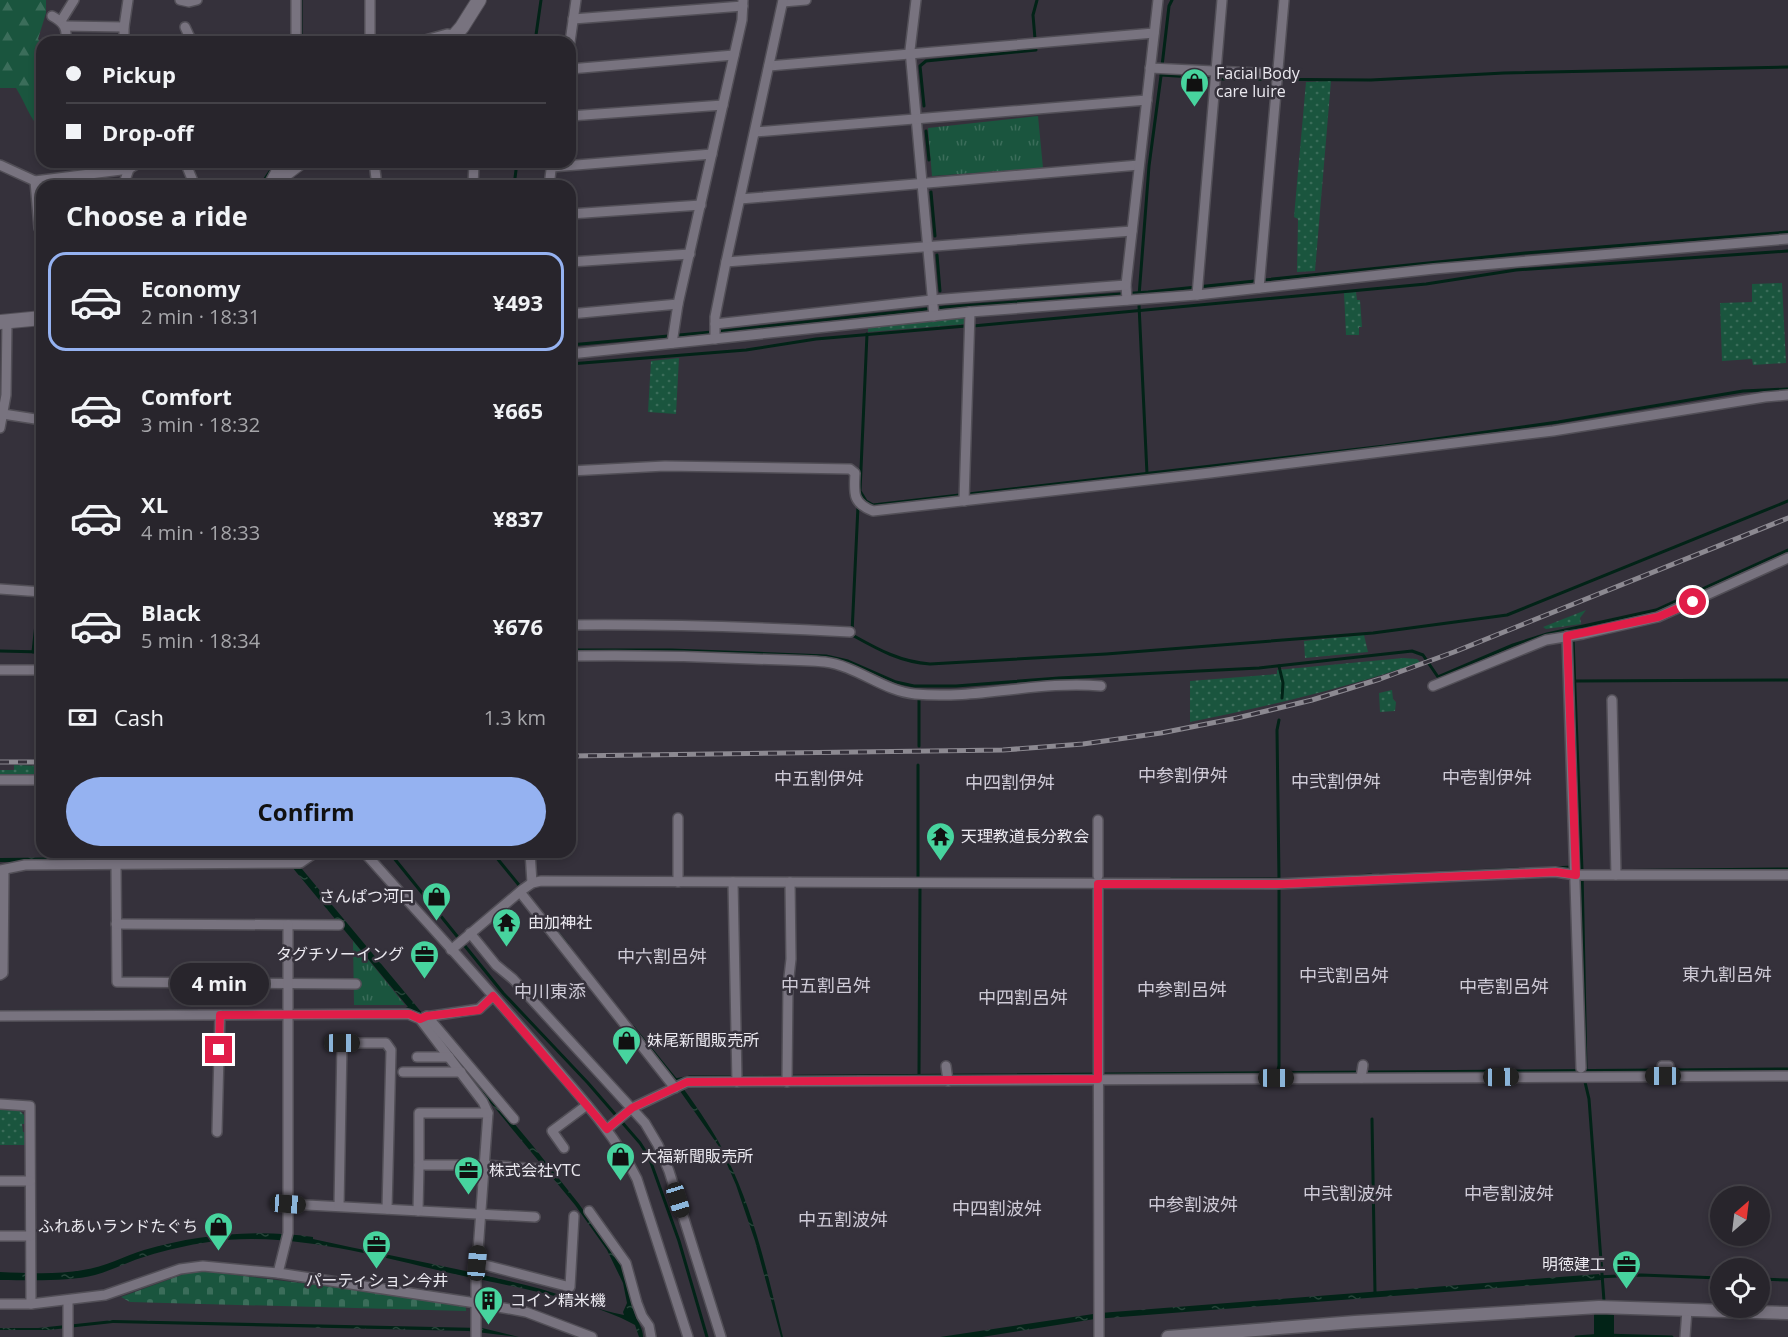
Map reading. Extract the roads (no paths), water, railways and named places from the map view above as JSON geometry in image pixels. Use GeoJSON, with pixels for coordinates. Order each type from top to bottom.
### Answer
{"type":"FeatureCollection","features":[{"type":"Feature","properties":{"kind":"main road"},"geometry":{"type":"LineString","coordinates":[[453,36],[479,0]]}},
{"type":"Feature","properties":{"kind":"main road"},"geometry":{"type":"LineString","coordinates":[[277,180],[293,168]]}},
{"type":"Feature","properties":{"kind":"main road"},"geometry":{"type":"LineString","coordinates":[[3,321],[36,318]]}},
{"type":"Feature","properties":{"kind":"street"},"geometry":{"type":"LineString","coordinates":[[59,21],[74,0]]}},
{"type":"Feature","properties":{"kind":"street"},"geometry":{"type":"LineString","coordinates":[[124,36],[128,0]]}},
{"type":"Feature","properties":{"kind":"street"},"geometry":{"type":"LineString","coordinates":[[183,1],[196,0]]}},
{"type":"Feature","properties":{"kind":"street"},"geometry":{"type":"LineString","coordinates":[[296,0],[296,36]]}},
{"type":"Feature","properties":{"kind":"street"},"geometry":{"type":"LineString","coordinates":[[370,0],[370,36]]}},
{"type":"Feature","properties":{"kind":"street"},"geometry":{"type":"LineString","coordinates":[[571,36],[576,0]]}},
{"type":"Feature","properties":{"kind":"street"},"geometry":{"type":"LineString","coordinates":[[715,331],[726,262],[783,1],[806,0]]}},
{"type":"Feature","properties":{"kind":"street"},"geometry":{"type":"LineString","coordinates":[[916,0],[911,55],[933,308]]}},
{"type":"Feature","properties":{"kind":"street"},"geometry":{"type":"LineString","coordinates":[[1126,293],[1147,100],[1157,69],[1154,33],[1158,0]]}},
{"type":"Feature","properties":{"kind":"street"},"geometry":{"type":"LineString","coordinates":[[1198,290],[1222,0]]}},
{"type":"Feature","properties":{"kind":"street"},"geometry":{"type":"LineString","coordinates":[[1259,283],[1284,0]]}},
{"type":"Feature","properties":{"kind":"street"},"geometry":{"type":"LineString","coordinates":[[573,19],[743,3],[742,20],[672,338]]}},
{"type":"Feature","properties":{"kind":"street"},"geometry":{"type":"LineString","coordinates":[[59,21],[124,27]]}},
{"type":"Feature","properties":{"kind":"street"},"geometry":{"type":"LineString","coordinates":[[59,21],[67,30],[66,36]]}},
{"type":"Feature","properties":{"kind":"street"},"geometry":{"type":"LineString","coordinates":[[185,27],[189,36]]}},
{"type":"Feature","properties":{"kind":"street"},"geometry":{"type":"LineString","coordinates":[[769,66],[1154,33]]}},
{"type":"Feature","properties":{"kind":"street"},"geometry":{"type":"LineString","coordinates":[[576,68],[734,55]]}},
{"type":"Feature","properties":{"kind":"street"},"geometry":{"type":"LineString","coordinates":[[1157,69],[1216,76],[1277,78]]}},
{"type":"Feature","properties":{"kind":"street"},"geometry":{"type":"LineString","coordinates":[[754,132],[1147,100]]}},
{"type":"Feature","properties":{"kind":"street"},"geometry":{"type":"LineString","coordinates":[[576,116],[723,105]]}},
{"type":"Feature","properties":{"kind":"street"},"geometry":{"type":"LineString","coordinates":[[576,162],[712,154]]}},
{"type":"Feature","properties":{"kind":"street"},"geometry":{"type":"LineString","coordinates":[[0,165],[35,181],[36,193]]}},
{"type":"Feature","properties":{"kind":"street"},"geometry":{"type":"LineString","coordinates":[[740,200],[922,182],[1139,165]]}},
{"type":"Feature","properties":{"kind":"street"},"geometry":{"type":"LineString","coordinates":[[43,180],[129,169],[125,180]]}},
{"type":"Feature","properties":{"kind":"street"},"geometry":{"type":"LineString","coordinates":[[576,214],[700,205]]}},
{"type":"Feature","properties":{"kind":"street"},"geometry":{"type":"LineString","coordinates":[[726,262],[1132,231]]}},
{"type":"Feature","properties":{"kind":"street"},"geometry":{"type":"LineString","coordinates":[[576,353],[715,331],[933,308],[1126,293],[1198,290],[1788,239]]}},
{"type":"Feature","properties":{"kind":"street"},"geometry":{"type":"LineString","coordinates":[[576,262],[690,254]]}},
{"type":"Feature","properties":{"kind":"street"},"geometry":{"type":"LineString","coordinates":[[715,331],[933,308],[970,312],[1126,293]]}},
{"type":"Feature","properties":{"kind":"street"},"geometry":{"type":"LineString","coordinates":[[576,313],[678,304]]}},
{"type":"Feature","properties":{"kind":"street"},"geometry":{"type":"LineString","coordinates":[[964,496],[970,312]]}},
{"type":"Feature","properties":{"kind":"street"},"geometry":{"type":"LineString","coordinates":[[0,428],[6,394],[3,321]]}},
{"type":"Feature","properties":{"kind":"street"},"geometry":{"type":"LineString","coordinates":[[576,471],[665,466],[850,469],[855,473],[854,494],[863,507],[873,511],[964,496],[1210,473],[1553,431],[1788,395]]}},
{"type":"Feature","properties":{"kind":"street"},"geometry":{"type":"LineString","coordinates":[[3,414],[36,419]]}},
{"type":"Feature","properties":{"kind":"street"},"geometry":{"type":"LineString","coordinates":[[1433,686],[1546,640],[1658,617],[1788,558]]}},
{"type":"Feature","properties":{"kind":"street"},"geometry":{"type":"LineString","coordinates":[[0,589],[36,592]]}},
{"type":"Feature","properties":{"kind":"street"},"geometry":{"type":"LineString","coordinates":[[576,625],[686,625],[850,632]]}},
{"type":"Feature","properties":{"kind":"street"},"geometry":{"type":"LineString","coordinates":[[1572,636],[1584,1065]]}},
{"type":"Feature","properties":{"kind":"street"},"geometry":{"type":"LineString","coordinates":[[576,656],[698,656],[827,662],[893,689],[914,694],[1041,688],[1069,684],[1101,686]]}},
{"type":"Feature","properties":{"kind":"street"},"geometry":{"type":"LineString","coordinates":[[0,670],[36,670]]}},
{"type":"Feature","properties":{"kind":"street"},"geometry":{"type":"LineString","coordinates":[[1612,700],[1616,872]]}},
{"type":"Feature","properties":{"kind":"street"},"geometry":{"type":"LineString","coordinates":[[0,780],[36,780]]}},
{"type":"Feature","properties":{"kind":"street"},"geometry":{"type":"LineString","coordinates":[[678,818],[678,879]]}},
{"type":"Feature","properties":{"kind":"street"},"geometry":{"type":"LineString","coordinates":[[1098,819],[1099,1337]]}},
{"type":"Feature","properties":{"kind":"street"},"geometry":{"type":"LineString","coordinates":[[0,975],[3,972],[2,870],[26,865],[116,866],[258,858]]}},
{"type":"Feature","properties":{"kind":"street"},"geometry":{"type":"LineString","coordinates":[[279,858],[300,862],[306,858]]}},
{"type":"Feature","properties":{"kind":"street"},"geometry":{"type":"LineString","coordinates":[[369,858],[587,1105],[625,1155],[637,1179],[688,1337]]}},
{"type":"Feature","properties":{"kind":"street"},"geometry":{"type":"LineString","coordinates":[[529,858],[527,885],[678,1086]]}},
{"type":"Feature","properties":{"kind":"street"},"geometry":{"type":"LineString","coordinates":[[116,866],[117,982],[356,984]]}},
{"type":"Feature","properties":{"kind":"street"},"geometry":{"type":"LineString","coordinates":[[451,950],[527,885],[678,879],[732,882],[921,883],[1098,880],[1279,884],[1556,872],[1580,875],[1616,872],[1788,875]]}},
{"type":"Feature","properties":{"kind":"street"},"geometry":{"type":"LineString","coordinates":[[732,882],[737,1079]]}},
{"type":"Feature","properties":{"kind":"street"},"geometry":{"type":"LineString","coordinates":[[788,1078],[790,882]]}},
{"type":"Feature","properties":{"kind":"street"},"geometry":{"type":"LineString","coordinates":[[116,924],[339,925]]}},
{"type":"Feature","properties":{"kind":"street"},"geometry":{"type":"LineString","coordinates":[[278,1273],[287,1237],[288,1204],[288,925]]}},
{"type":"Feature","properties":{"kind":"street"},"geometry":{"type":"LineString","coordinates":[[464,938],[513,979],[632,1108],[658,1145],[669,1171],[721,1337]]}},
{"type":"Feature","properties":{"kind":"street"},"geometry":{"type":"LineString","coordinates":[[0,1016],[220,1015],[288,1012],[409,1014],[424,1017],[479,1010],[493,996]]}},
{"type":"Feature","properties":{"kind":"street"},"geometry":{"type":"LineString","coordinates":[[217,1132],[220,1015]]}},
{"type":"Feature","properties":{"kind":"street"},"geometry":{"type":"LineString","coordinates":[[424,1017],[461,1072],[514,1119]]}},
{"type":"Feature","properties":{"kind":"street"},"geometry":{"type":"LineString","coordinates":[[424,1017],[489,1097],[476,1271],[476,1332]]}},
{"type":"Feature","properties":{"kind":"street"},"geometry":{"type":"LineString","coordinates":[[339,1206],[342,1043],[386,1043],[391,1050],[387,1209]]}},
{"type":"Feature","properties":{"kind":"street"},"geometry":{"type":"LineString","coordinates":[[417,1057],[449,1057]]}},
{"type":"Feature","properties":{"kind":"street"},"geometry":{"type":"LineString","coordinates":[[1350,1066],[1362,1071]]}},
{"type":"Feature","properties":{"kind":"street"},"geometry":{"type":"LineString","coordinates":[[607,1129],[632,1108],[687,1082],[737,1079],[947,1074],[1192,1076],[1362,1071],[1383,1074],[1663,1070],[1788,1076]]}},
{"type":"Feature","properties":{"kind":"street"},"geometry":{"type":"LineString","coordinates":[[403,1072],[461,1072]]}},
{"type":"Feature","properties":{"kind":"street"},"geometry":{"type":"LineString","coordinates":[[0,1104],[30,1106],[31,1304]]}},
{"type":"Feature","properties":{"kind":"street"},"geometry":{"type":"LineString","coordinates":[[564,1148],[552,1131],[587,1105]]}},
{"type":"Feature","properties":{"kind":"street"},"geometry":{"type":"LineString","coordinates":[[418,1211],[419,1113],[488,1113]]}},
{"type":"Feature","properties":{"kind":"street"},"geometry":{"type":"LineString","coordinates":[[419,1165],[484,1165],[542,1169]]}},
{"type":"Feature","properties":{"kind":"street"},"geometry":{"type":"LineString","coordinates":[[0,1181],[30,1180]]}},
{"type":"Feature","properties":{"kind":"street"},"geometry":{"type":"LineString","coordinates":[[288,1204],[535,1217]]}},
{"type":"Feature","properties":{"kind":"street"},"geometry":{"type":"LineString","coordinates":[[589,1211],[626,1263],[637,1303],[649,1326],[651,1337]]}},
{"type":"Feature","properties":{"kind":"street"},"geometry":{"type":"LineString","coordinates":[[476,1271],[570,1287],[574,1216]]}},
{"type":"Feature","properties":{"kind":"street"},"geometry":{"type":"LineString","coordinates":[[0,1236],[30,1236]]}},
{"type":"Feature","properties":{"kind":"street"},"geometry":{"type":"LineString","coordinates":[[0,1304],[31,1304],[105,1295],[180,1269],[203,1266],[278,1273],[526,1312],[592,1337]]}},
{"type":"Feature","properties":{"kind":"street"},"geometry":{"type":"LineString","coordinates":[[68,1300],[68,1330]]}},
{"type":"Feature","properties":{"kind":"street"},"geometry":{"type":"LineString","coordinates":[[1168,1337],[1355,1322],[1599,1307],[1788,1313]]}},
{"type":"Feature","properties":{"kind":"street"},"geometry":{"type":"LineString","coordinates":[[1685,1335],[1687,1310]]}},
{"type":"Feature","properties":{"kind":"water"},"geometry":{"type":"Polygon","coordinates":[[[0,858],[293,858],[579,1204],[623,1267],[643,1337],[639,1337],[635,1325],[618,1317],[560,1298],[347,1250],[277,1240],[243,1239],[177,1248],[134,1260],[102,1273],[73,1279],[0,1280],[0,1272],[73,1272],[91,1269],[144,1250],[186,1240],[249,1233],[271,1233],[313,1237],[313,1239],[484,1275],[541,1289],[624,1315],[627,1303],[623,1283],[607,1250],[575,1205],[418,1015],[0,1013],[0,1010],[403,1009],[408,1007],[287,861],[0,862],[0,858]]]}},
{"type":"Feature","properties":{"kind":"water"},"geometry":{"type":"Polygon","coordinates":[[[683,1088],[701,1113],[737,1179],[760,1246],[783,1337],[781,1337],[755,1241],[736,1185],[720,1148],[680,1091],[683,1088]]]}},
{"type":"Feature","properties":{"kind":"water"},"geometry":{"type":"Polygon","coordinates":[[[1599,1274],[1601,1280],[1095,1319],[982,1337],[940,1337],[1100,1313],[1599,1274]]]}},
{"type":"Feature","properties":{"kind":"water"},"geometry":{"type":"Polygon","coordinates":[[[113,1320],[482,1328],[519,1337],[468,1331],[113,1323],[49,1330],[0,1330],[0,1328],[38,1328],[113,1320]]]}},
{"type":"Feature","properties":{"kind":"waterway"},"geometry":{"type":"LineString","coordinates":[[301,0],[301,36]]}},
{"type":"Feature","properties":{"kind":"waterway"},"geometry":{"type":"LineString","coordinates":[[536,36],[541,0]]}},
{"type":"Feature","properties":{"kind":"waterway"},"geometry":{"type":"LineString","coordinates":[[1035,39],[1033,15],[1037,0]]}},
{"type":"Feature","properties":{"kind":"waterway"},"geometry":{"type":"LineString","coordinates":[[1162,66],[1169,6],[1172,0]]}},
{"type":"Feature","properties":{"kind":"waterway"},"geometry":{"type":"LineString","coordinates":[[924,106],[920,66],[926,61],[1036,50]]}},
{"type":"Feature","properties":{"kind":"waterway"},"geometry":{"type":"LineString","coordinates":[[1161,75],[1223,79],[1371,80],[1504,73],[1788,67]]}},
{"type":"Feature","properties":{"kind":"waterway"},"geometry":{"type":"LineString","coordinates":[[1139,296],[1149,166],[1161,76]]}},
{"type":"Feature","properties":{"kind":"waterway"},"geometry":{"type":"LineString","coordinates":[[926,131],[929,160]]}},
{"type":"Feature","properties":{"kind":"waterway"},"geometry":{"type":"LineString","coordinates":[[264,180],[272,168]]}},
{"type":"Feature","properties":{"kind":"waterway"},"geometry":{"type":"LineString","coordinates":[[515,180],[516,168]]}},
{"type":"Feature","properties":{"kind":"waterway"},"geometry":{"type":"LineString","coordinates":[[931,192],[935,236]]}},
{"type":"Feature","properties":{"kind":"waterway"},"geometry":{"type":"LineString","coordinates":[[576,344],[946,307],[1148,292],[1525,253],[1788,232]]}},
{"type":"Feature","properties":{"kind":"waterway"},"geometry":{"type":"LineString","coordinates":[[973,326],[1426,284],[1516,270],[1788,251]]}},
{"type":"Feature","properties":{"kind":"waterway"},"geometry":{"type":"LineString","coordinates":[[937,255],[940,291]]}},
{"type":"Feature","properties":{"kind":"waterway"},"geometry":{"type":"LineString","coordinates":[[1139,305],[1147,474]]}},
{"type":"Feature","properties":{"kind":"waterway"},"geometry":{"type":"LineString","coordinates":[[576,364],[746,350],[816,339],[966,326]]}},
{"type":"Feature","properties":{"kind":"waterway"},"geometry":{"type":"LineString","coordinates":[[867,334],[860,491],[866,501],[873,505],[1385,446],[1558,422],[1743,391],[1788,389]]}},
{"type":"Feature","properties":{"kind":"waterway"},"geometry":{"type":"LineString","coordinates":[[858,506],[852,633],[872,646],[891,654],[909,661],[930,664],[1106,654],[1373,633],[1507,615],[1788,501]]}},
{"type":"Feature","properties":{"kind":"waterway"},"geometry":{"type":"LineString","coordinates":[[576,650],[671,650],[826,656],[848,661],[896,682],[914,686],[956,686],[1059,678],[1259,668],[1412,651],[1423,655],[1438,677],[1513,645],[1547,634],[1656,610],[1788,550]]}},
{"type":"Feature","properties":{"kind":"waterway"},"geometry":{"type":"LineString","coordinates":[[33,652],[36,624]]}},
{"type":"Feature","properties":{"kind":"waterway"},"geometry":{"type":"LineString","coordinates":[[1573,638],[1582,871],[1586,1072]]}},
{"type":"Feature","properties":{"kind":"waterway"},"geometry":{"type":"LineString","coordinates":[[0,651],[36,652]]}},
{"type":"Feature","properties":{"kind":"waterway"},"geometry":{"type":"LineString","coordinates":[[1279,666],[1283,683],[1282,698]]}},
{"type":"Feature","properties":{"kind":"waterway"},"geometry":{"type":"LineString","coordinates":[[1575,681],[1788,680]]}},
{"type":"Feature","properties":{"kind":"waterway"},"geometry":{"type":"LineString","coordinates":[[919,698],[919,746]]}},
{"type":"Feature","properties":{"kind":"waterway"},"geometry":{"type":"LineString","coordinates":[[1279,720],[1277,730],[1279,879]]}},
{"type":"Feature","properties":{"kind":"waterway"},"geometry":{"type":"LineString","coordinates":[[918,765],[918,879]]}},
{"type":"Feature","properties":{"kind":"waterway"},"geometry":{"type":"LineString","coordinates":[[394,858],[503,993],[588,1083],[640,1143],[649,1157],[679,1241],[707,1337]]}},
{"type":"Feature","properties":{"kind":"waterway"},"geometry":{"type":"LineString","coordinates":[[497,858],[567,944]]}},
{"type":"Feature","properties":{"kind":"waterway"},"geometry":{"type":"LineString","coordinates":[[1554,868],[1572,867]]}},
{"type":"Feature","properties":{"kind":"waterway"},"geometry":{"type":"LineString","coordinates":[[1380,875],[1518,869]]}},
{"type":"Feature","properties":{"kind":"waterway"},"geometry":{"type":"LineString","coordinates":[[1583,871],[1788,869]]}},
{"type":"Feature","properties":{"kind":"waterway"},"geometry":{"type":"LineString","coordinates":[[1344,877],[1371,875]]}},
{"type":"Feature","properties":{"kind":"waterway"},"geometry":{"type":"LineString","coordinates":[[1171,879],[1278,879]]}},
{"type":"Feature","properties":{"kind":"waterway"},"geometry":{"type":"LineString","coordinates":[[919,1075],[920,884]]}},
{"type":"Feature","properties":{"kind":"waterway"},"geometry":{"type":"LineString","coordinates":[[1277,1073],[1279,1066],[1279,886]]}},
{"type":"Feature","properties":{"kind":"waterway"},"geometry":{"type":"LineString","coordinates":[[633,1027],[676,1080]]}},
{"type":"Feature","properties":{"kind":"waterway"},"geometry":{"type":"LineString","coordinates":[[1670,1070],[1788,1069]]}},
{"type":"Feature","properties":{"kind":"waterway"},"geometry":{"type":"LineString","coordinates":[[675,1080],[690,1077],[1660,1070]]}},
{"type":"Feature","properties":{"kind":"waterway"},"geometry":{"type":"LineString","coordinates":[[1585,1082],[1589,1099],[1604,1301]]}},
{"type":"Feature","properties":{"kind":"waterway"},"geometry":{"type":"LineString","coordinates":[[1372,1119],[1375,1293]]}},
{"type":"Feature","properties":{"kind":"waterway"},"geometry":{"type":"LineString","coordinates":[[1596,1277],[1641,1275],[1710,1278]]}},
{"type":"Feature","properties":{"kind":"waterway"},"geometry":{"type":"LineString","coordinates":[[1770,1279],[1788,1280]]}},
{"type":"Feature","properties":{"kind":"waterway"},"geometry":{"type":"LineString","coordinates":[[1604,1314],[1604,1337]]}},
{"type":"Feature","properties":{"kind":"waterway"},"geometry":{"type":"LineString","coordinates":[[1576,1337],[1604,1335],[1672,1337]]}},
{"type":"Feature","properties":{"kind":"railway"},"geometry":{"type":"LineString","coordinates":[[576,756],[1003,750],[1083,744],[1161,733],[1312,700],[1380,679],[1454,652],[1788,518]]}},
{"type":"Feature","properties":{"kind":"railway"},"geometry":{"type":"LineString","coordinates":[[0,762],[36,762]]}},
{"type":"Feature","properties":{"kind":"place","name":"Facial Body care luire"},"geometry":{"type":"Point","coordinates":[1195,108]}},
{"type":"Feature","properties":{"kind":"place","name":"天理教道長分教会"},"geometry":{"type":"Point","coordinates":[940,862]}},
{"type":"Feature","properties":{"kind":"place","name":"さんぱつ河口"},"geometry":{"type":"Point","coordinates":[436,922]}},
{"type":"Feature","properties":{"kind":"place","name":"由加神社"},"geometry":{"type":"Point","coordinates":[507,948]}},
{"type":"Feature","properties":{"kind":"place","name":"タグチソーイング"},"geometry":{"type":"Point","coordinates":[425,980]}},
{"type":"Feature","properties":{"kind":"place","name":"妹尾新聞販売所"},"geometry":{"type":"Point","coordinates":[626,1066]}},
{"type":"Feature","properties":{"kind":"place","name":"大福新聞販売所"},"geometry":{"type":"Point","coordinates":[620,1182]}},
{"type":"Feature","properties":{"kind":"place","name":"株式会社YTC"},"geometry":{"type":"Point","coordinates":[468,1196]}},
{"type":"Feature","properties":{"kind":"place","name":"ふれあいランドたぐち"},"geometry":{"type":"Point","coordinates":[219,1252]}},
{"type":"Feature","properties":{"kind":"place","name":"パーティション今井"},"geometry":{"type":"Point","coordinates":[377,1270]}},
{"type":"Feature","properties":{"kind":"place","name":"明徳建工"},"geometry":{"type":"Point","coordinates":[1627,1290]}},
{"type":"Feature","properties":{"kind":"place","name":"コイン精米機"},"geometry":{"type":"Point","coordinates":[489,1326]}},
{"type":"Feature","properties":{"kind":"district","name":"中参割伊舛"},"geometry":{"type":"Point","coordinates":[1183,775]}},
{"type":"Feature","properties":{"kind":"district","name":"中壱割伊舛"},"geometry":{"type":"Point","coordinates":[1487,777]}},
{"type":"Feature","properties":{"kind":"district","name":"中五割伊舛"},"geometry":{"type":"Point","coordinates":[819,778]}},
{"type":"Feature","properties":{"kind":"district","name":"中弐割伊舛"},"geometry":{"type":"Point","coordinates":[1336,781]}},
{"type":"Feature","properties":{"kind":"district","name":"中四割伊舛"},"geometry":{"type":"Point","coordinates":[1010,782]}},
{"type":"Feature","properties":{"kind":"district","name":"中六割呂舛"},"geometry":{"type":"Point","coordinates":[662,956]}},
{"type":"Feature","properties":{"kind":"district","name":"東九割呂舛"},"geometry":{"type":"Point","coordinates":[1727,974]}},
{"type":"Feature","properties":{"kind":"district","name":"中弐割呂舛"},"geometry":{"type":"Point","coordinates":[1344,975]}},
{"type":"Feature","properties":{"kind":"district","name":"中五割呂舛"},"geometry":{"type":"Point","coordinates":[826,985]}},
{"type":"Feature","properties":{"kind":"district","name":"中壱割呂舛"},"geometry":{"type":"Point","coordinates":[1504,986]}},
{"type":"Feature","properties":{"kind":"district","name":"中参割呂舛"},"geometry":{"type":"Point","coordinates":[1182,989]}},
{"type":"Feature","properties":{"kind":"district","name":"中川東添"},"geometry":{"type":"Point","coordinates":[550,991]}},
{"type":"Feature","properties":{"kind":"district","name":"中四割呂舛"},"geometry":{"type":"Point","coordinates":[1023,997]}},
{"type":"Feature","properties":{"kind":"district","name":"中弐割波舛"},"geometry":{"type":"Point","coordinates":[1348,1193]}},
{"type":"Feature","properties":{"kind":"district","name":"中壱割波舛"},"geometry":{"type":"Point","coordinates":[1509,1193]}},
{"type":"Feature","properties":{"kind":"district","name":"中参割波舛"},"geometry":{"type":"Point","coordinates":[1193,1204]}},
{"type":"Feature","properties":{"kind":"district","name":"中四割波舛"},"geometry":{"type":"Point","coordinates":[997,1208]}},
{"type":"Feature","properties":{"kind":"district","name":"中五割波舛"},"geometry":{"type":"Point","coordinates":[843,1219]}}]}
